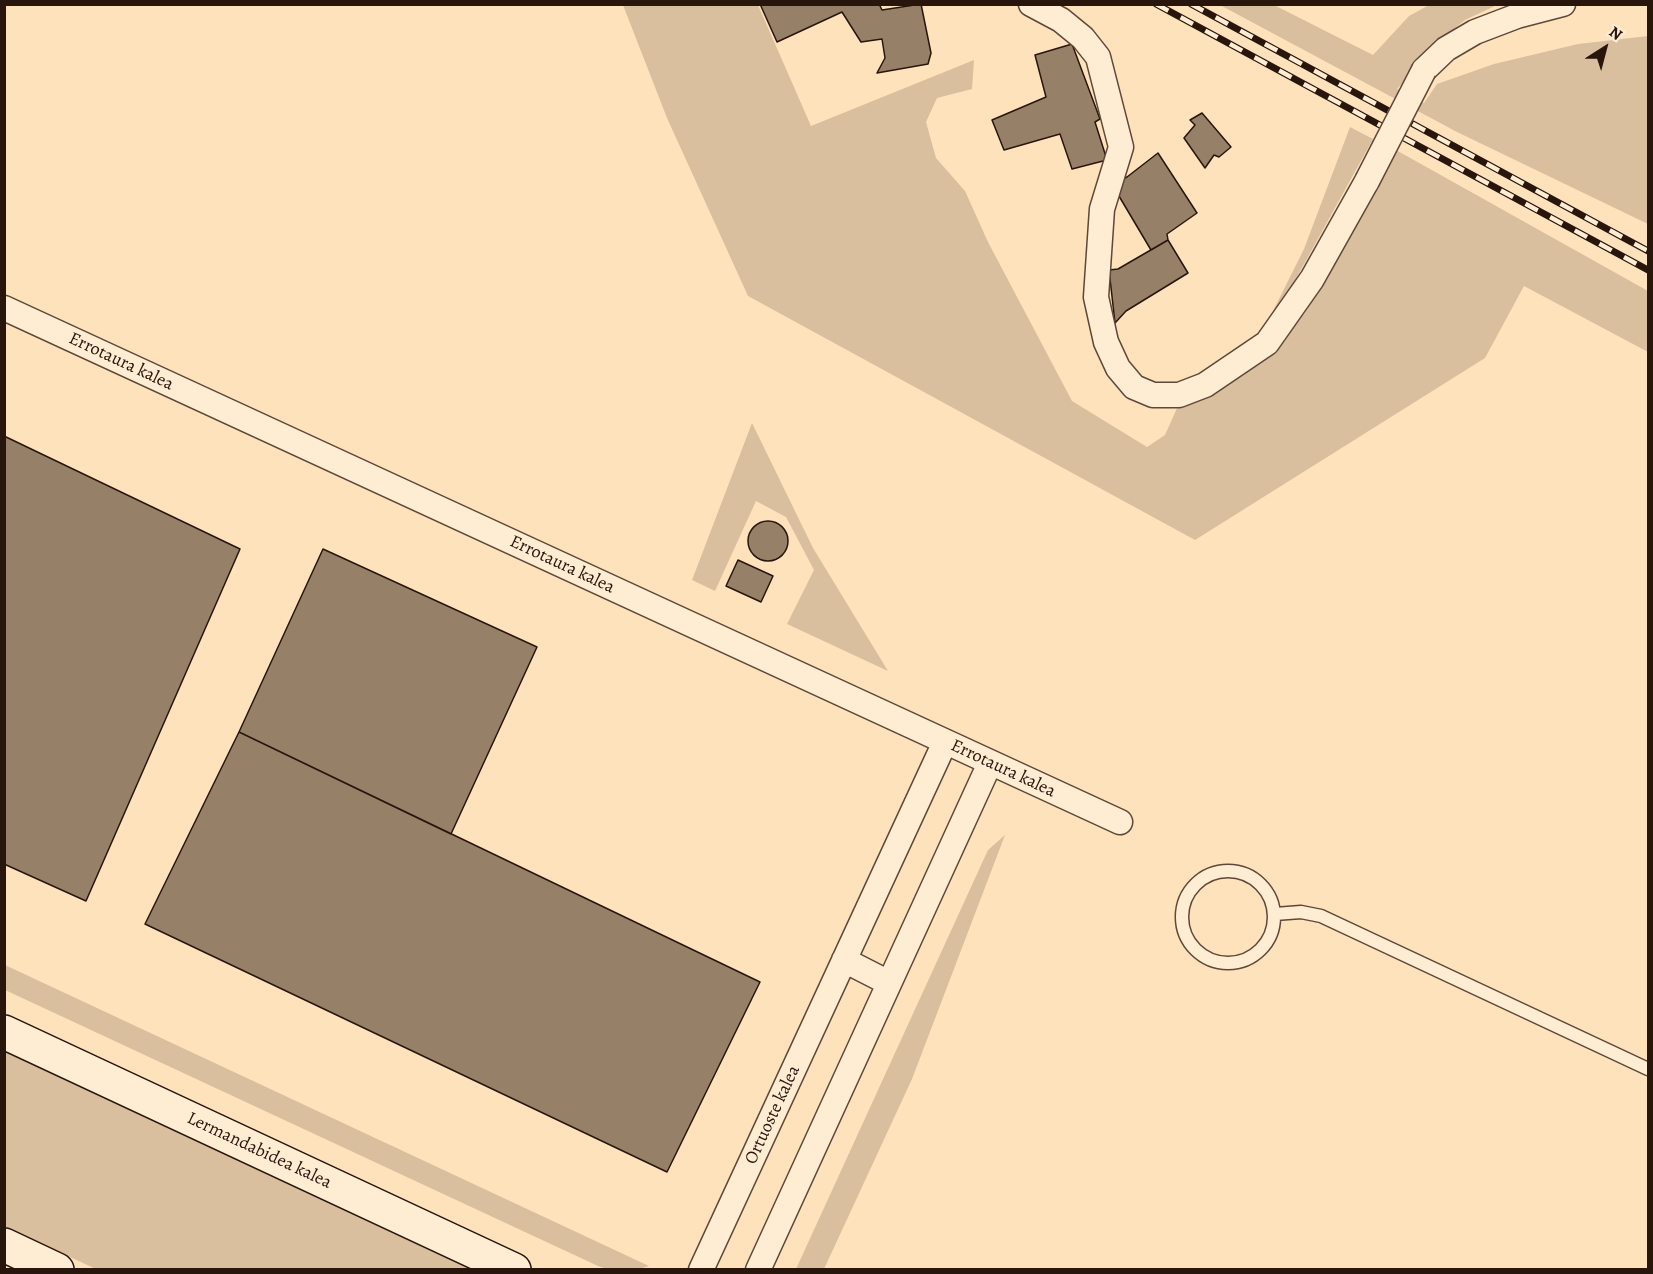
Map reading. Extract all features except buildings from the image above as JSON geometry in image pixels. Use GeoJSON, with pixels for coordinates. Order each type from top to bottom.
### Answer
{"type":"FeatureCollection","features":[{"type":"Feature","properties":{"kind":"street"},"geometry":{"type":"LineString","coordinates":[[1031,4],[1061,20],[1083,39],[1098,57],[1121,147],[1102,209],[1096,297],[1106,342],[1118,368],[1134,387],[1153,395],[1179,395],[1205,386],[1267,343],[1312,279],[1367,181],[1424,70],[1446,49],[1475,32],[1517,16],[1563,4]]}},
{"type":"Feature","properties":{"kind":"street","name":"Errotaura kalea"},"geometry":{"type":"LineString","coordinates":[[4,308],[1120,822]]}},
{"type":"Feature","properties":{"kind":"street","name":"Ortuoste kalea"},"geometry":{"type":"LineString","coordinates":[[701,1269],[945,742]]}},
{"type":"Feature","properties":{"kind":"street"},"geometry":{"type":"LineString","coordinates":[[758,1269],[990,763]]}},
{"type":"Feature","properties":{"kind":"street"},"geometry":{"type":"LineString","coordinates":[[844,960],[890,983]]}},
{"type":"Feature","properties":{"kind":"street","name":"Lermandabidea kalea"},"geometry":{"type":"LineString","coordinates":[[4,1032],[514,1269]]}},
{"type":"Feature","properties":{"kind":"street"},"geometry":{"type":"LineString","coordinates":[[4,1245],[57,1269]]}},
{"type":"Feature","properties":{"kind":"lane"},"geometry":{"type":"LineString","coordinates":[[1217,871],[1235,872],[1244,873],[1265,889],[1275,914],[1270,940],[1251,959],[1225,965],[1200,956],[1184,934],[1181,908],[1194,884],[1217,871]]}},
{"type":"Feature","properties":{"kind":"lane"},"geometry":{"type":"LineString","coordinates":[[1275,914],[1301,912],[1321,916],[1648,1070]]}},
{"type":"Feature","properties":{"kind":"shaded area"},"geometry":{"type":"Polygon","coordinates":[[[623,5],[758,5],[811,126],[974,60],[972,89],[937,98],[926,122],[936,158],[965,191],[988,242],[1072,401],[1147,447],[1165,435],[1178,406],[1207,396],[1245,374],[1274,351],[1304,314],[1324,283],[1396,150],[1648,291],[1648,352],[1524,286],[1485,358],[1195,540],[748,296],[667,118],[623,5]]]}},
{"type":"Feature","properties":{"kind":"shaded area"},"geometry":{"type":"Polygon","coordinates":[[[1220,5],[1274,5],[1373,55],[1409,16],[1429,5],[1497,5],[1465,20],[1436,43],[1397,89],[1424,103],[1437,84],[1494,64],[1578,44],[1648,36],[1648,224],[1457,132],[1220,5]]]}},
{"type":"Feature","properties":{"kind":"shaded area"},"geometry":{"type":"Polygon","coordinates":[[[1350,127],[1373,139],[1282,304],[1268,321],[1304,249],[1350,127]]]}},
{"type":"Feature","properties":{"kind":"shaded area"},"geometry":{"type":"Polygon","coordinates":[[[752,423],[813,548],[888,671],[787,624],[814,570],[786,517],[756,501],[715,591],[692,580],[752,423]]]}},
{"type":"Feature","properties":{"kind":"shaded area"},"geometry":{"type":"Polygon","coordinates":[[[1005,835],[912,1079],[824,1269],[796,1269],[988,850],[1005,835]]]}},
{"type":"Feature","properties":{"kind":"shaded area"},"geometry":{"type":"Polygon","coordinates":[[[5,965],[649,1266],[639,1269],[610,1270],[598,1266],[5,990],[5,965]]]}},
{"type":"Feature","properties":{"kind":"shaded area"},"geometry":{"type":"Polygon","coordinates":[[[4,1051],[476,1269],[96,1269],[5,1227],[4,1051]]]}},
{"type":"Feature","properties":{"kind":"railway"},"geometry":{"type":"LineString","coordinates":[[1156,4],[1648,270]]}},
{"type":"Feature","properties":{"kind":"railway"},"geometry":{"type":"LineString","coordinates":[[1191,4],[1648,251]]}}]}
